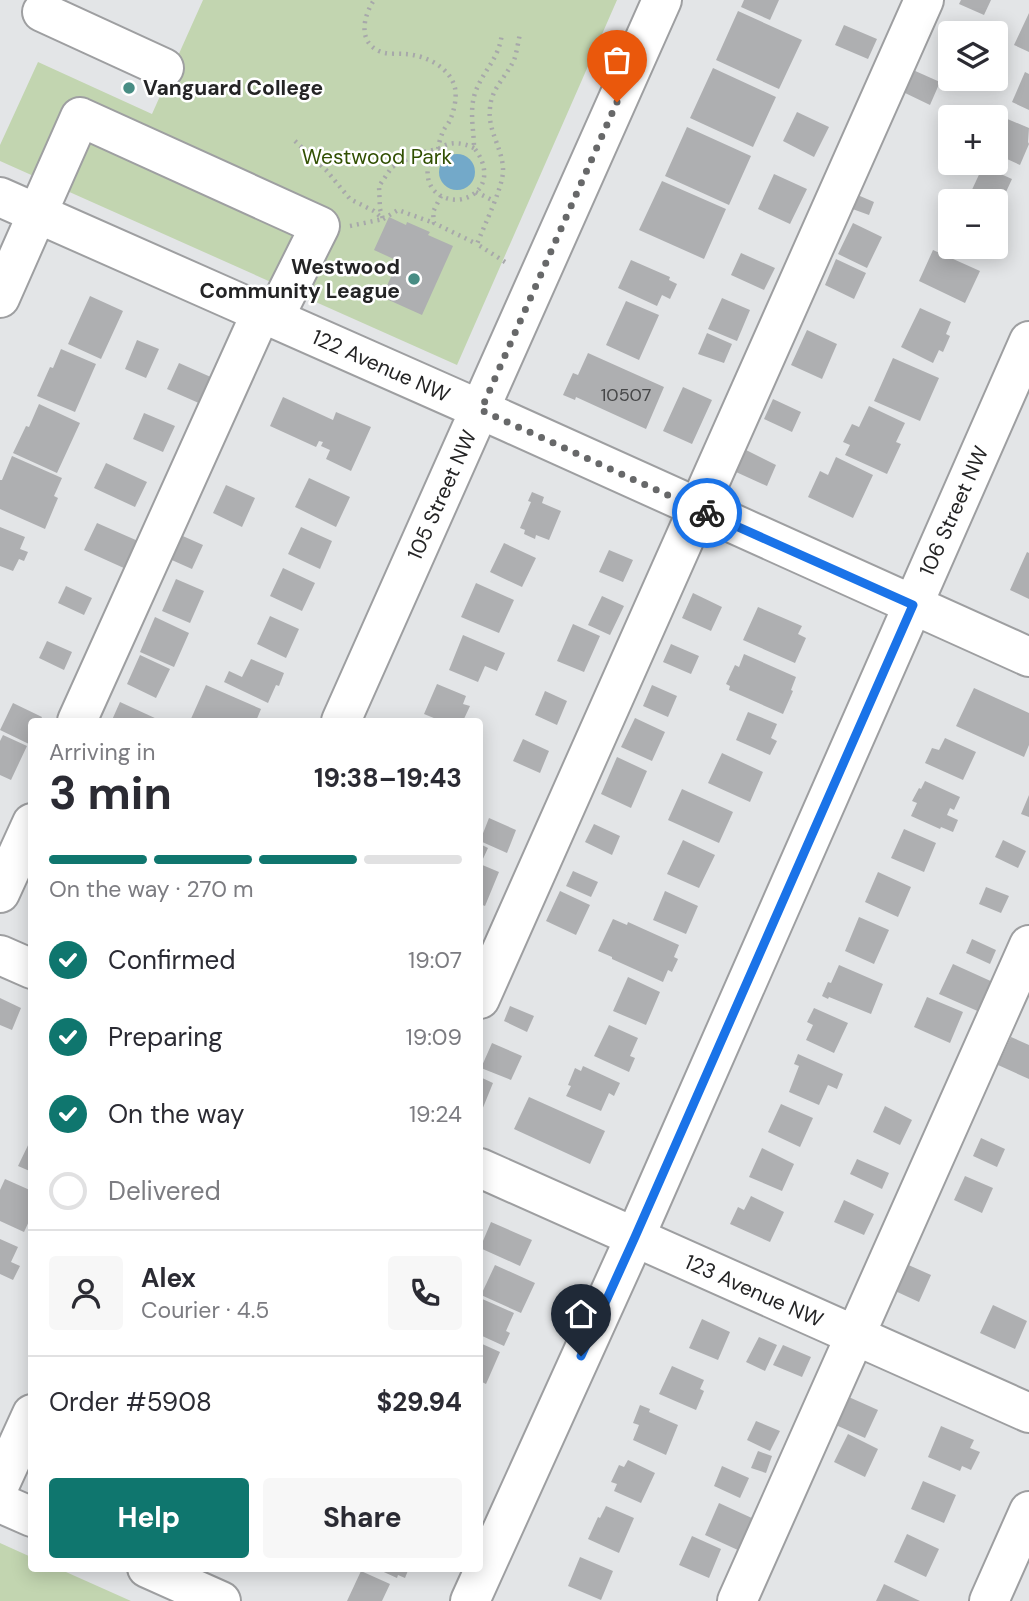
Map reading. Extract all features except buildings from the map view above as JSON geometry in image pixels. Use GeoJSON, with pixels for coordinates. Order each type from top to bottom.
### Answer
{"type":"FeatureCollection","features":[{"type":"Feature","properties":{"kind":"street","name":"105 Street NW"},"geometry":{"type":"LineString","coordinates":[[342,718],[662,0]]}},
{"type":"Feature","properties":{"kind":"street"},"geometry":{"type":"LineString","coordinates":[[483,992],[924,0]]}},
{"type":"Feature","properties":{"kind":"street"},"geometry":{"type":"LineString","coordinates":[[42,12],[164,68]]}},
{"type":"Feature","properties":{"kind":"street"},"geometry":{"type":"LineString","coordinates":[[0,298],[80,117],[320,226],[267,316],[78,718]]}},
{"type":"Feature","properties":{"kind":"street","name":"122 Avenue NW"},"geometry":{"type":"LineString","coordinates":[[0,197],[1029,657]]}},
{"type":"Feature","properties":{"kind":"street","name":"106 Street NW"},"geometry":{"type":"LineString","coordinates":[[470,1601],[635,1237],[1029,341]]}},
{"type":"Feature","properties":{"kind":"street"},"geometry":{"type":"LineString","coordinates":[[0,893],[28,832]]}},
{"type":"Feature","properties":{"kind":"street"},"geometry":{"type":"LineString","coordinates":[[737,1601],[1029,945]]}},
{"type":"Feature","properties":{"kind":"street"},"geometry":{"type":"LineString","coordinates":[[0,955],[28,967]]}},
{"type":"Feature","properties":{"kind":"street","name":"123 Avenue NW"},"geometry":{"type":"LineString","coordinates":[[483,1169],[1029,1413]]}},
{"type":"Feature","properties":{"kind":"street"},"geometry":{"type":"LineString","coordinates":[[0,1484],[28,1423]]}},
{"type":"Feature","properties":{"kind":"street"},"geometry":{"type":"LineString","coordinates":[[0,1503],[28,1515]]}},
{"type":"Feature","properties":{"kind":"street"},"geometry":{"type":"LineString","coordinates":[[989,1601],[1029,1511]]}},
{"type":"Feature","properties":{"kind":"street"},"geometry":{"type":"LineString","coordinates":[[161,1572],[220,1589]]}},
{"type":"Feature","properties":{"kind":"path"},"geometry":{"type":"LineString","coordinates":[[374,0],[365,16],[364,24],[371,46],[382,53],[421,56],[433,61],[442,68],[455,87],[454,109],[442,132],[438,149],[429,162],[429,181],[434,190],[449,200],[468,198],[477,192],[485,175],[480,156],[474,148],[464,144],[453,143],[438,149],[419,153],[392,167],[379,186],[383,219]]}},
{"type":"Feature","properties":{"kind":"path"},"geometry":{"type":"LineString","coordinates":[[474,148],[472,105],[481,80],[499,50],[502,33]]}},
{"type":"Feature","properties":{"kind":"path"},"geometry":{"type":"LineString","coordinates":[[477,244],[503,171],[489,108],[496,88],[514,59],[520,34]]}},
{"type":"Feature","properties":{"kind":"path"},"geometry":{"type":"LineString","coordinates":[[295,141],[326,170],[350,200],[383,219]]}},
{"type":"Feature","properties":{"kind":"path"},"geometry":{"type":"LineString","coordinates":[[477,192],[494,201]]}},
{"type":"Feature","properties":{"kind":"path"},"geometry":{"type":"LineString","coordinates":[[433,223],[433,212],[440,196]]}},
{"type":"Feature","properties":{"kind":"path"},"geometry":{"type":"LineString","coordinates":[[316,234],[383,219],[398,211],[433,223],[477,244],[505,262]]}},
{"type":"Feature","properties":{"kind":"green space","name":"Westwood Park"},"geometry":{"type":"Polygon","coordinates":[[[203,0],[617,0],[457,365],[0,161],[0,145],[38,62],[152,114],[203,0]]]}},
{"type":"Feature","properties":{"kind":"green space"},"geometry":{"type":"Polygon","coordinates":[[[0,1543],[28,1556],[28,1572],[66,1572],[131,1601],[0,1601],[0,1543]]]}},
{"type":"Feature","properties":{"kind":"water"},"geometry":{"type":"Polygon","coordinates":[[[457,154],[469,160],[475,172],[469,184],[457,190],[445,184],[439,172],[445,160],[457,154]]]}},
{"type":"Feature","properties":{"kind":"way so far"},"geometry":{"type":"LineString","coordinates":[[617,102],[481,410],[707,513]]}},
{"type":"Feature","properties":{"kind":"place","name":"Vanguard College"},"geometry":{"type":"Point","coordinates":[129,88]}},
{"type":"Feature","properties":{"kind":"place","name":"Westwood Community League"},"geometry":{"type":"Point","coordinates":[414,279]}},
{"type":"Feature","properties":{"kind":"route"},"geometry":{"type":"LineString","coordinates":[[581,1356],[913,605],[707,513]]}}]}
